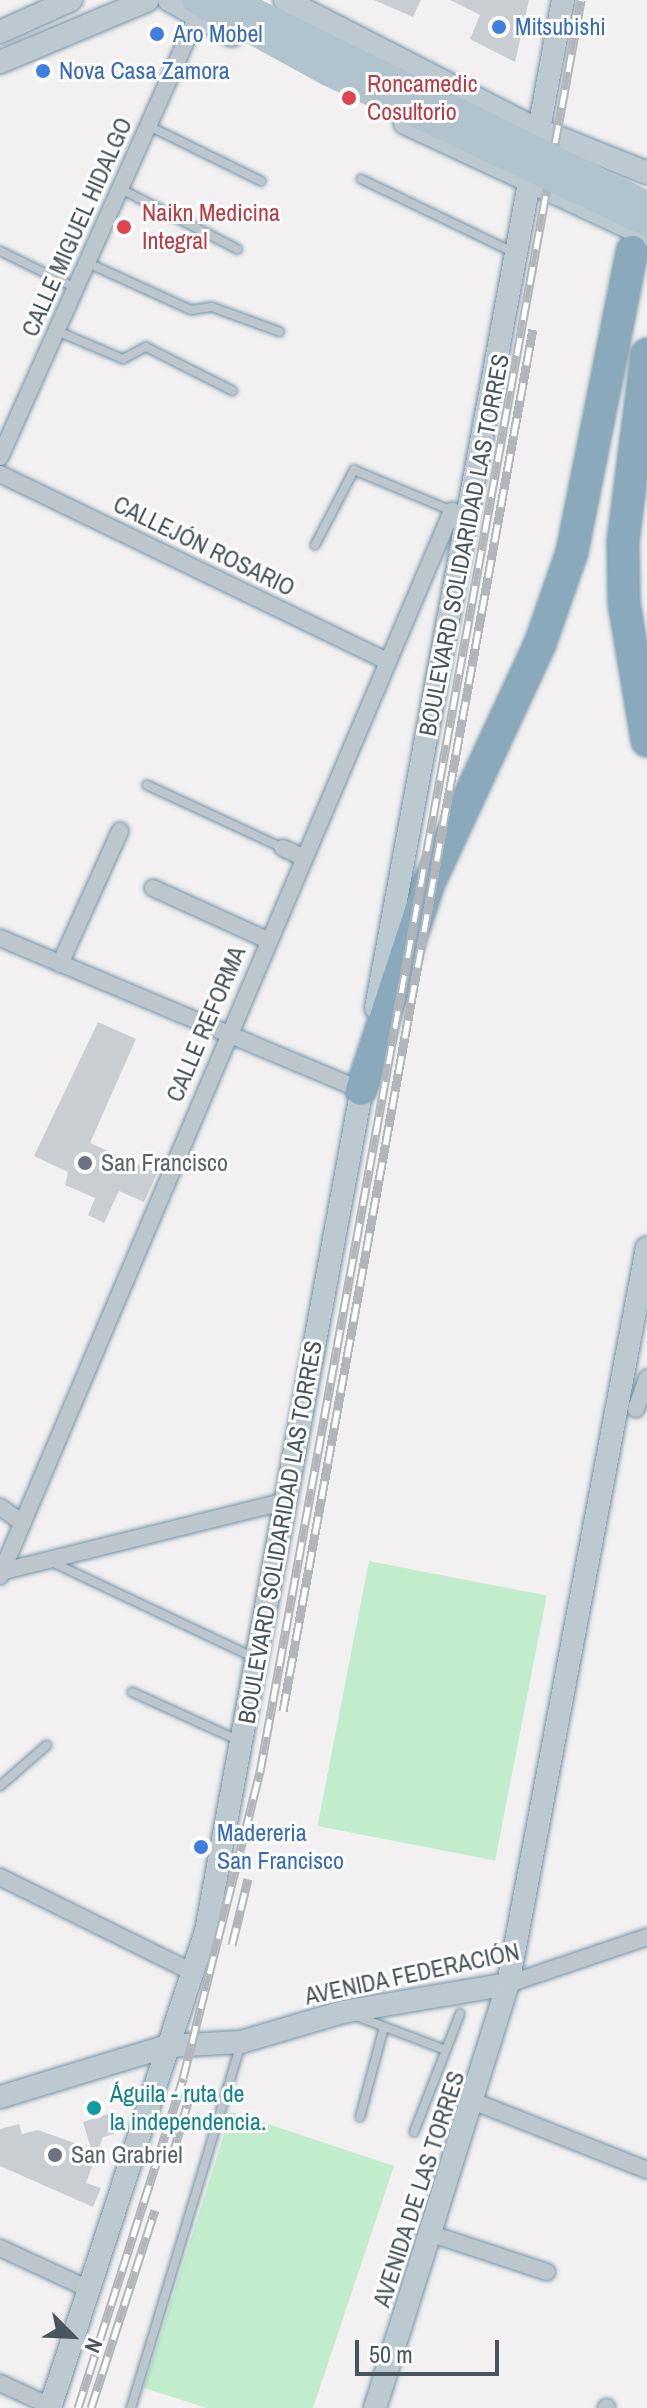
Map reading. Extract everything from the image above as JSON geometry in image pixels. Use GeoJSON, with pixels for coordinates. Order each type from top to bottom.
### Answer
{"type":"FeatureCollection","features":[{"type":"Feature","properties":{"kind":"highway","name":"BOULEVARD SOLIDARIDAD LAS TORRES"},"geometry":{"type":"LineString","coordinates":[[361,1090],[429,883],[540,644],[572,552],[639,243]]}},
{"type":"Feature","properties":{"kind":"highway"},"geometry":{"type":"LineString","coordinates":[[647,354],[623,541],[624,603],[647,741]]}},
{"type":"Feature","properties":{"kind":"main road"},"geometry":{"type":"LineString","coordinates":[[0,32],[71,0]]}},
{"type":"Feature","properties":{"kind":"main road"},"geometry":{"type":"LineString","coordinates":[[0,62],[148,0]]}},
{"type":"Feature","properties":{"kind":"main road"},"geometry":{"type":"LineString","coordinates":[[169,0],[196,8],[647,223]]}},
{"type":"Feature","properties":{"kind":"main road"},"geometry":{"type":"LineString","coordinates":[[232,0],[647,204]]}},
{"type":"Feature","properties":{"kind":"main road"},"geometry":{"type":"LineString","coordinates":[[285,0],[538,129],[647,173]]}},
{"type":"Feature","properties":{"kind":"main road","name":"BOULEVARD SOLIDARIDAD LAS TORRES"},"geometry":{"type":"LineString","coordinates":[[194,1973],[286,1501],[461,516],[517,254],[563,0]]}},
{"type":"Feature","properties":{"kind":"main road"},"geometry":{"type":"LineString","coordinates":[[196,8],[639,243]]}},
{"type":"Feature","properties":{"kind":"main road"},"geometry":{"type":"LineString","coordinates":[[508,1984],[634,1409],[647,1248]]}},
{"type":"Feature","properties":{"kind":"main road"},"geometry":{"type":"LineString","coordinates":[[50,2407],[194,1973]]}},
{"type":"Feature","properties":{"kind":"main road","name":"AVENIDA FEDERACIÓN"},"geometry":{"type":"LineString","coordinates":[[0,2097],[168,2046],[241,2042],[343,2012],[508,1984]]}},
{"type":"Feature","properties":{"kind":"main road","name":"AVENIDA DE LAS TORRES"},"geometry":{"type":"LineString","coordinates":[[375,2408],[475,2102],[508,1984]]}},
{"type":"Feature","properties":{"kind":"street","name":"CALLE MIGUEL HIDALGO"},"geometry":{"type":"LineString","coordinates":[[0,457],[149,126],[196,8]]}},
{"type":"Feature","properties":{"kind":"street","name":"CALLEJÓN ROSARIO"},"geometry":{"type":"LineString","coordinates":[[0,474],[386,661]]}},
{"type":"Feature","properties":{"kind":"street","name":"CALLE REFORMA"},"geometry":{"type":"LineString","coordinates":[[1,1573],[386,661],[461,516]]}},
{"type":"Feature","properties":{"kind":"street"},"geometry":{"type":"LineString","coordinates":[[60,964],[120,831]]}},
{"type":"Feature","properties":{"kind":"street"},"geometry":{"type":"LineString","coordinates":[[283,848],[302,857]]}},
{"type":"Feature","properties":{"kind":"street"},"geometry":{"type":"LineString","coordinates":[[153,888],[267,940]]}},
{"type":"Feature","properties":{"kind":"street"},"geometry":{"type":"LineString","coordinates":[[0,938],[226,1036],[361,1090]]}},
{"type":"Feature","properties":{"kind":"street"},"geometry":{"type":"LineString","coordinates":[[634,1409],[647,1378]]}},
{"type":"Feature","properties":{"kind":"street"},"geometry":{"type":"LineString","coordinates":[[1,1573],[286,1501]]}},
{"type":"Feature","properties":{"kind":"street"},"geometry":{"type":"LineString","coordinates":[[0,1507],[23,1523]]}},
{"type":"Feature","properties":{"kind":"street"},"geometry":{"type":"LineString","coordinates":[[0,1877],[194,1973]]}},
{"type":"Feature","properties":{"kind":"street","name":"AVENIDA FEDERACIÓN"},"geometry":{"type":"LineString","coordinates":[[508,1984],[647,1937]]}},
{"type":"Feature","properties":{"kind":"street"},"geometry":{"type":"LineString","coordinates":[[475,2102],[647,2170]]}},
{"type":"Feature","properties":{"kind":"street"},"geometry":{"type":"LineString","coordinates":[[432,2234],[547,2272]]}},
{"type":"Feature","properties":{"kind":"street"},"geometry":{"type":"LineString","coordinates":[[0,2248],[91,2290]]}},
{"type":"Feature","properties":{"kind":"street"},"geometry":{"type":"LineString","coordinates":[[0,2383],[50,2407]]}},
{"type":"Feature","properties":{"kind":"lane"},"geometry":{"type":"LineString","coordinates":[[149,126],[261,181]]}},
{"type":"Feature","properties":{"kind":"lane"},"geometry":{"type":"LineString","coordinates":[[361,179],[517,254]]}},
{"type":"Feature","properties":{"kind":"lane"},"geometry":{"type":"LineString","coordinates":[[121,189],[237,249]]}},
{"type":"Feature","properties":{"kind":"lane"},"geometry":{"type":"LineString","coordinates":[[0,251],[76,289]]}},
{"type":"Feature","properties":{"kind":"lane"},"geometry":{"type":"LineString","coordinates":[[88,263],[191,310],[212,307],[280,332]]}},
{"type":"Feature","properties":{"kind":"lane"},"geometry":{"type":"LineString","coordinates":[[57,331],[123,359],[146,347],[233,391]]}},
{"type":"Feature","properties":{"kind":"lane"},"geometry":{"type":"LineString","coordinates":[[315,545],[354,470],[461,516]]}},
{"type":"Feature","properties":{"kind":"lane"},"geometry":{"type":"LineString","coordinates":[[147,785],[283,848]]}},
{"type":"Feature","properties":{"kind":"lane"},"geometry":{"type":"LineString","coordinates":[[48,1560],[257,1659]]}},
{"type":"Feature","properties":{"kind":"lane"},"geometry":{"type":"LineString","coordinates":[[132,1692],[241,1742]]}},
{"type":"Feature","properties":{"kind":"lane"},"geometry":{"type":"LineString","coordinates":[[0,1786],[47,1745]]}},
{"type":"Feature","properties":{"kind":"lane"},"geometry":{"type":"LineString","coordinates":[[343,2012],[446,2050]]}},
{"type":"Feature","properties":{"kind":"lane"},"geometry":{"type":"LineString","coordinates":[[414,2132],[460,2014]]}},
{"type":"Feature","properties":{"kind":"lane"},"geometry":{"type":"LineString","coordinates":[[360,2117],[384,2027]]}},
{"type":"Feature","properties":{"kind":"lane"},"geometry":{"type":"LineString","coordinates":[[131,2408],[241,2042]]}},
{"type":"Feature","properties":{"kind":"green space"},"geometry":{"type":"Polygon","coordinates":[[[369,1561],[547,1596],[495,1861],[317,1826],[369,1561]]]}},
{"type":"Feature","properties":{"kind":"green space"},"geometry":{"type":"Polygon","coordinates":[[[231,2112],[394,2166],[313,2408],[207,2408],[144,2388],[231,2112]]]}},
{"type":"Feature","properties":{"kind":"building"},"geometry":{"type":"Polygon","coordinates":[[[374,0],[421,0],[413,17],[374,0]]]}},
{"type":"Feature","properties":{"kind":"building","name":"Mitsubishi"},"geometry":{"type":"Polygon","coordinates":[[[450,0],[529,0],[515,62],[470,39],[480,15],[450,0]]]}},
{"type":"Feature","properties":{"kind":"building"},"geometry":{"type":"Polygon","coordinates":[[[98,1022],[136,1039],[90,1143],[157,1173],[144,1202],[119,1191],[104,1223],[88,1215],[95,1198],[65,1185],[68,1172],[34,1156],[98,1022]]]}},
{"type":"Feature","properties":{"kind":"building"},"geometry":{"type":"Polygon","coordinates":[[[108,2114],[114,2134],[103,2137],[86,2183],[101,2188],[93,2207],[0,2166],[0,2129],[19,2124],[22,2134],[38,2130],[91,2149],[83,2122],[108,2114]]]}},
{"type":"Feature","properties":{"kind":"railway"},"geometry":{"type":"LineString","coordinates":[[78,2408],[183,2078],[260,1772],[581,0]]}},
{"type":"Feature","properties":{"kind":"railway"},"geometry":{"type":"LineString","coordinates":[[283,1711],[533,329]]}},
{"type":"Feature","properties":{"kind":"railway"},"geometry":{"type":"LineString","coordinates":[[232,1945],[248,1879]]}},
{"type":"Feature","properties":{"kind":"railway"},"geometry":{"type":"LineString","coordinates":[[171,2160],[192,2088]]}},
{"type":"Feature","properties":{"kind":"railway"},"geometry":{"type":"LineString","coordinates":[[91,2408],[155,2210]]}},
{"type":"Feature","properties":{"kind":"place","name":"Mitsubishi"},"geometry":{"type":"Point","coordinates":[499,27]}},
{"type":"Feature","properties":{"kind":"place","name":"Aro Mobel"},"geometry":{"type":"Point","coordinates":[157,34]}},
{"type":"Feature","properties":{"kind":"place","name":"Nova Casa Zamora"},"geometry":{"type":"Point","coordinates":[43,71]}},
{"type":"Feature","properties":{"kind":"place","name":"Roncamedic Cosultorio"},"geometry":{"type":"Point","coordinates":[349,98]}},
{"type":"Feature","properties":{"kind":"place","name":"Naikn Medicina Integral"},"geometry":{"type":"Point","coordinates":[124,227]}},
{"type":"Feature","properties":{"kind":"place","name":"San Francisco"},"geometry":{"type":"Point","coordinates":[85,1163]}},
{"type":"Feature","properties":{"kind":"place","name":"Madereria San Francisco"},"geometry":{"type":"Point","coordinates":[201,1847]}},
{"type":"Feature","properties":{"kind":"place","name":"Águila - ruta de la independencia."},"geometry":{"type":"Point","coordinates":[94,2108]}},
{"type":"Feature","properties":{"kind":"place","name":"San Grabriel"},"geometry":{"type":"Point","coordinates":[55,2155]}}]}
